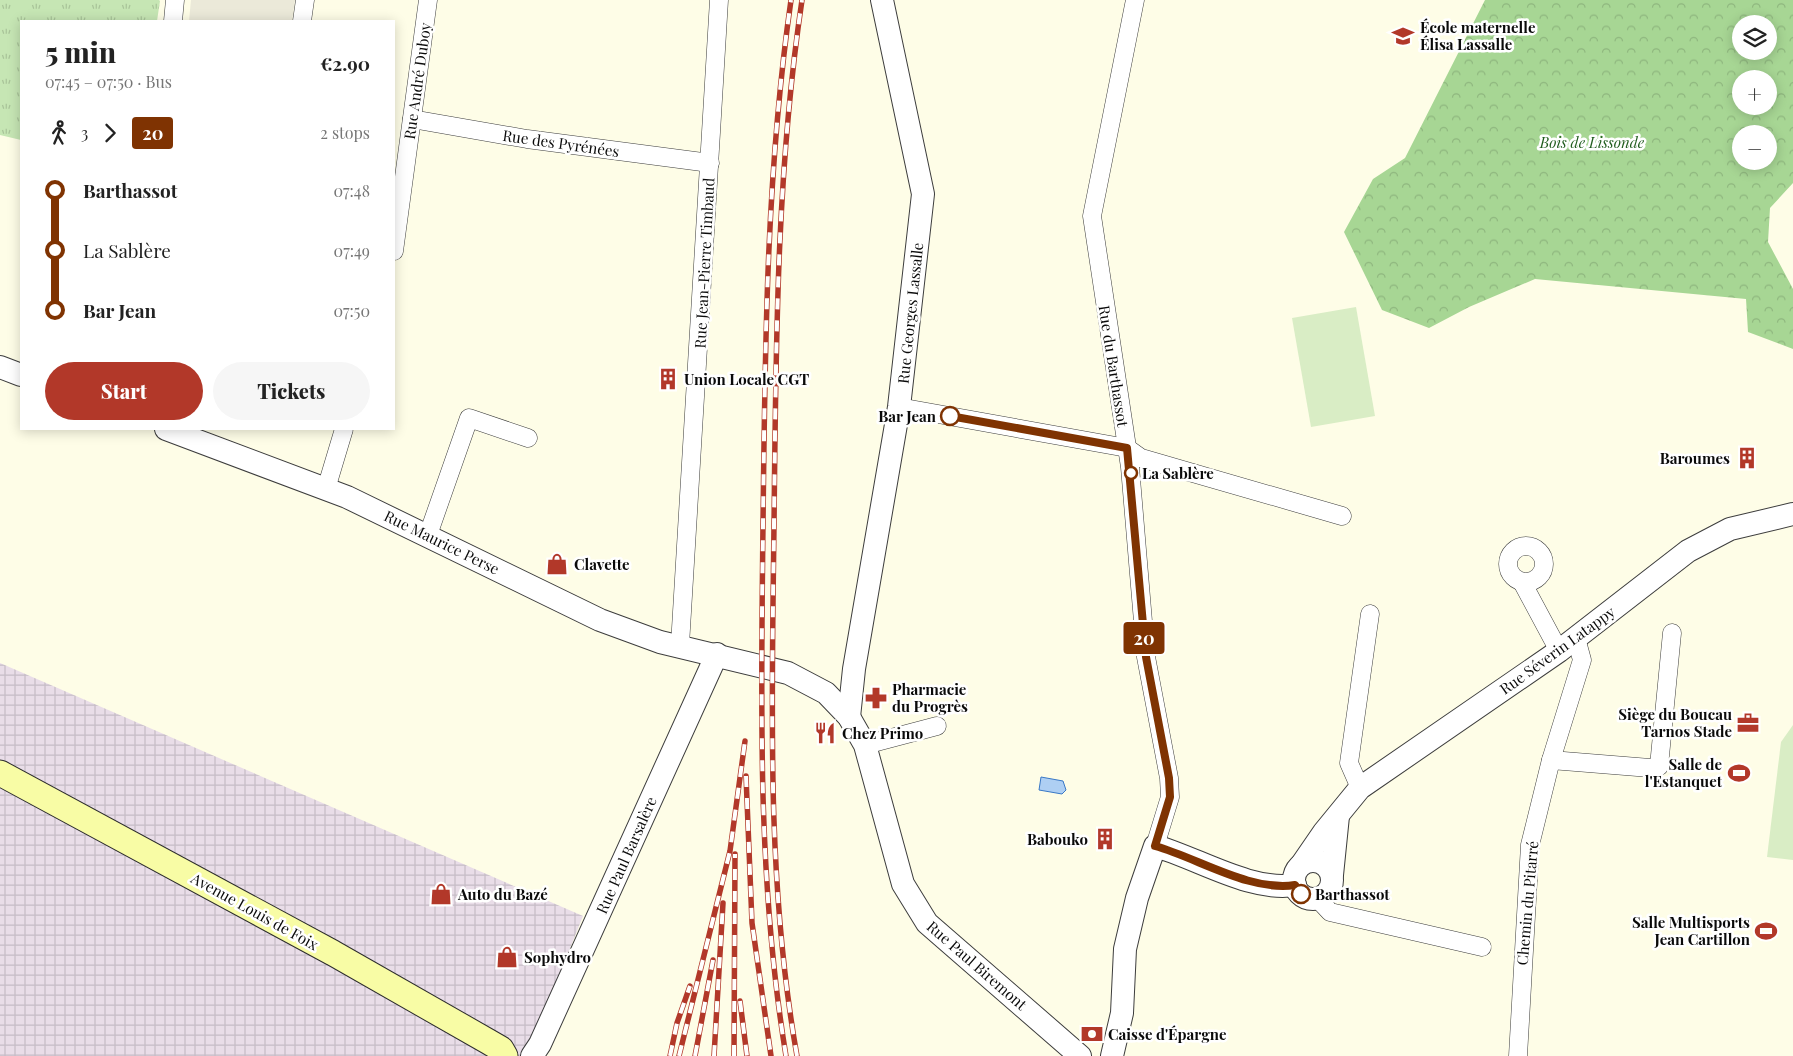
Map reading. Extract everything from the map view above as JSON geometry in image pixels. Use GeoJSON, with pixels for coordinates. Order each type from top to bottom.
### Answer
{"type":"FeatureCollection","features":[{"type":"Feature","properties":{"kind":"main road","name":"Avenue Louis de Foix"},"geometry":{"type":"LineString","coordinates":[[0,773],[333,953],[490,1042],[501,1050],[505,1056]]}},
{"type":"Feature","properties":{"kind":"street"},"geometry":{"type":"LineString","coordinates":[[173,20],[175,0]]}},
{"type":"Feature","properties":{"kind":"street"},"geometry":{"type":"LineString","coordinates":[[302,20],[305,0]]}},
{"type":"Feature","properties":{"kind":"street","name":"Rue André Duboy"},"geometry":{"type":"LineString","coordinates":[[395,244],[428,0]]}},
{"type":"Feature","properties":{"kind":"street","name":"Rue Jean-Pierre Timbaud"},"geometry":{"type":"LineString","coordinates":[[680,645],[719,0]]}},
{"type":"Feature","properties":{"kind":"street","name":"Rue Georges Lassalle"},"geometry":{"type":"LineString","coordinates":[[849,717],[854,669],[900,406],[923,194],[882,0]]}},
{"type":"Feature","properties":{"kind":"street","name":"Rue du Barthassot"},"geometry":{"type":"LineString","coordinates":[[1112,1056],[1122,1012],[1125,949],[1137,898],[1170,797],[1169,778],[1146,657],[1127,448],[1092,216],[1135,0]]}},
{"type":"Feature","properties":{"kind":"street","name":"Rue des Pyrénées"},"geometry":{"type":"LineString","coordinates":[[412,120],[527,139],[710,163]]}},
{"type":"Feature","properties":{"kind":"street"},"geometry":{"type":"LineString","coordinates":[[0,367],[20,375]]}},
{"type":"Feature","properties":{"kind":"street"},"geometry":{"type":"LineString","coordinates":[[900,406],[1127,448],[1141,458],[1342,516]]}},
{"type":"Feature","properties":{"kind":"street"},"geometry":{"type":"LineString","coordinates":[[428,536],[469,418],[528,438]]}},
{"type":"Feature","properties":{"kind":"street","name":"Rue Maurice Perse"},"geometry":{"type":"LineString","coordinates":[[169,430],[346,496],[600,620],[660,642],[680,645],[788,673],[826,693],[849,717]]}},
{"type":"Feature","properties":{"kind":"street"},"geometry":{"type":"LineString","coordinates":[[326,490],[344,430]]}},
{"type":"Feature","properties":{"kind":"street","name":"Rue Séverin Latappy"},"geometry":{"type":"LineString","coordinates":[[1302,864],[1324,832],[1360,788],[1567,644],[1688,550],[1708,538],[1747,523],[1793,514]]}},
{"type":"Feature","properties":{"kind":"street","name":"Chemin du Pitarré"},"geometry":{"type":"LineString","coordinates":[[1518,1056],[1530,845],[1551,760],[1582,660],[1567,644],[1522,582]]}},
{"type":"Feature","properties":{"kind":"street"},"geometry":{"type":"LineString","coordinates":[[1360,788],[1349,763],[1370,614]]}},
{"type":"Feature","properties":{"kind":"street"},"geometry":{"type":"LineString","coordinates":[[1551,760],[1650,768],[1659,766],[1672,633]]}},
{"type":"Feature","properties":{"kind":"street","name":"Rue Paul Barsalère"},"geometry":{"type":"LineString","coordinates":[[532,1056],[540,1044],[717,654]]}},
{"type":"Feature","properties":{"kind":"street","name":"Rue Paul Biremont"},"geometry":{"type":"LineString","coordinates":[[849,717],[865,745],[903,884],[927,922],[1080,1056]]}},
{"type":"Feature","properties":{"kind":"street"},"geometry":{"type":"LineString","coordinates":[[865,745],[937,726]]}},
{"type":"Feature","properties":{"kind":"street"},"geometry":{"type":"LineString","coordinates":[[1332,875],[1328,867],[1320,861],[1311,860],[1302,864],[1295,873],[1295,885],[1304,896],[1316,898],[1323,896],[1331,887],[1338,816]]}},
{"type":"Feature","properties":{"kind":"street"},"geometry":{"type":"LineString","coordinates":[[1155,846],[1256,882],[1282,887],[1295,885]]}},
{"type":"Feature","properties":{"kind":"street"},"geometry":{"type":"LineString","coordinates":[[1316,898],[1330,912],[1482,947]]}},
{"type":"Feature","properties":{"kind":"shaded area"},"geometry":{"type":"Polygon","coordinates":[[[191,0],[295,0],[292,20],[189,20],[191,0]]]}},
{"type":"Feature","properties":{"kind":"shaded area"},"geometry":{"type":"Polygon","coordinates":[[[0,663],[583,916],[527,1056],[0,1056],[0,663]]]}},
{"type":"Feature","properties":{"kind":"green space"},"geometry":{"type":"Polygon","coordinates":[[[0,0],[160,1],[157,20],[20,20],[20,140],[0,135],[0,0]]]}},
{"type":"Feature","properties":{"kind":"green space","name":"Bois de Lissonde"},"geometry":{"type":"Polygon","coordinates":[[[1485,0],[1793,0],[1793,183],[1770,208],[1768,242],[1793,289],[1793,349],[1748,332],[1746,299],[1535,279],[1469,307],[1429,328],[1382,310],[1344,232],[1373,179],[1405,158],[1485,0]]]}},
{"type":"Feature","properties":{"kind":"green space"},"geometry":{"type":"Polygon","coordinates":[[[1356,307],[1375,416],[1311,427],[1292,318],[1356,307]]]}},
{"type":"Feature","properties":{"kind":"green space"},"geometry":{"type":"Polygon","coordinates":[[[1793,725],[1793,860],[1767,857],[1781,742],[1793,725]]]}},
{"type":"Feature","properties":{"kind":"water"},"geometry":{"type":"Polygon","coordinates":[[[1041,777],[1063,781],[1066,790],[1062,794],[1039,790],[1041,777]]]}},
{"type":"Feature","properties":{"kind":"railway"},"geometry":{"type":"LineString","coordinates":[[786,1056],[777,990],[765,858],[762,658],[768,262],[776,131],[791,0]]}},
{"type":"Feature","properties":{"kind":"railway"},"geometry":{"type":"LineString","coordinates":[[797,1056],[780,924],[773,792],[772,658],[777,328],[782,196],[793,65],[802,0]]}},
{"type":"Feature","properties":{"kind":"railway"},"geometry":{"type":"LineString","coordinates":[[679,1056],[730,851],[745,741]]}},
{"type":"Feature","properties":{"kind":"railway"},"geometry":{"type":"LineString","coordinates":[[746,776],[752,923],[771,1056]]}},
{"type":"Feature","properties":{"kind":"railway"},"geometry":{"type":"LineString","coordinates":[[734,1056],[735,854]]}},
{"type":"Feature","properties":{"kind":"railway"},"geometry":{"type":"LineString","coordinates":[[714,1056],[723,903]]}},
{"type":"Feature","properties":{"kind":"railway"},"geometry":{"type":"LineString","coordinates":[[695,1056],[713,960]]}},
{"type":"Feature","properties":{"kind":"railway"},"geometry":{"type":"LineString","coordinates":[[670,1056],[677,1023],[690,986]]}},
{"type":"Feature","properties":{"kind":"railway"},"geometry":{"type":"LineString","coordinates":[[740,1001],[747,1056]]}},
{"type":"Feature","properties":{"kind":"bus line","name":"20"},"geometry":{"type":"LineString","coordinates":[[950,416],[1127,448],[1146,657],[1169,778],[1170,797],[1155,846],[1256,882],[1282,887],[1295,885],[1301,894]]}},
{"type":"Feature","properties":{"kind":"place","name":"École maternelle Élisa Lassalle"},"geometry":{"type":"Point","coordinates":[1403,36]}},
{"type":"Feature","properties":{"kind":"place","name":"Union Locale CGT"},"geometry":{"type":"Point","coordinates":[668,379]}},
{"type":"Feature","properties":{"kind":"place","name":"Bar Jean"},"geometry":{"type":"Point","coordinates":[950,416]}},
{"type":"Feature","properties":{"kind":"place","name":"Baroumes"},"geometry":{"type":"Point","coordinates":[1747,458]}},
{"type":"Feature","properties":{"kind":"place","name":"La Sablère"},"geometry":{"type":"Point","coordinates":[1131,473]}},
{"type":"Feature","properties":{"kind":"place","name":"Clavette"},"geometry":{"type":"Point","coordinates":[557,564]}},
{"type":"Feature","properties":{"kind":"place","name":"Pharmacie du Progrès"},"geometry":{"type":"Point","coordinates":[876,698]}},
{"type":"Feature","properties":{"kind":"place","name":"Siège du Boucau Tarnos Stade"},"geometry":{"type":"Point","coordinates":[1748,723]}},
{"type":"Feature","properties":{"kind":"place","name":"Chez Primo"},"geometry":{"type":"Point","coordinates":[825,733]}},
{"type":"Feature","properties":{"kind":"place","name":"Salle de l'Estanquet"},"geometry":{"type":"Point","coordinates":[1739,773]}},
{"type":"Feature","properties":{"kind":"place","name":"Babouko"},"geometry":{"type":"Point","coordinates":[1105,839]}},
{"type":"Feature","properties":{"kind":"place","name":"Auto du Bazé"},"geometry":{"type":"Point","coordinates":[441,894]}},
{"type":"Feature","properties":{"kind":"place","name":"Barthassot"},"geometry":{"type":"Point","coordinates":[1301,894]}},
{"type":"Feature","properties":{"kind":"place","name":"Salle Multisports Jean Cartillon"},"geometry":{"type":"Point","coordinates":[1766,931]}},
{"type":"Feature","properties":{"kind":"place","name":"Sophydro"},"geometry":{"type":"Point","coordinates":[507,957]}},
{"type":"Feature","properties":{"kind":"place","name":"Caisse d'Épargne"},"geometry":{"type":"Point","coordinates":[1092,1034]}}]}
